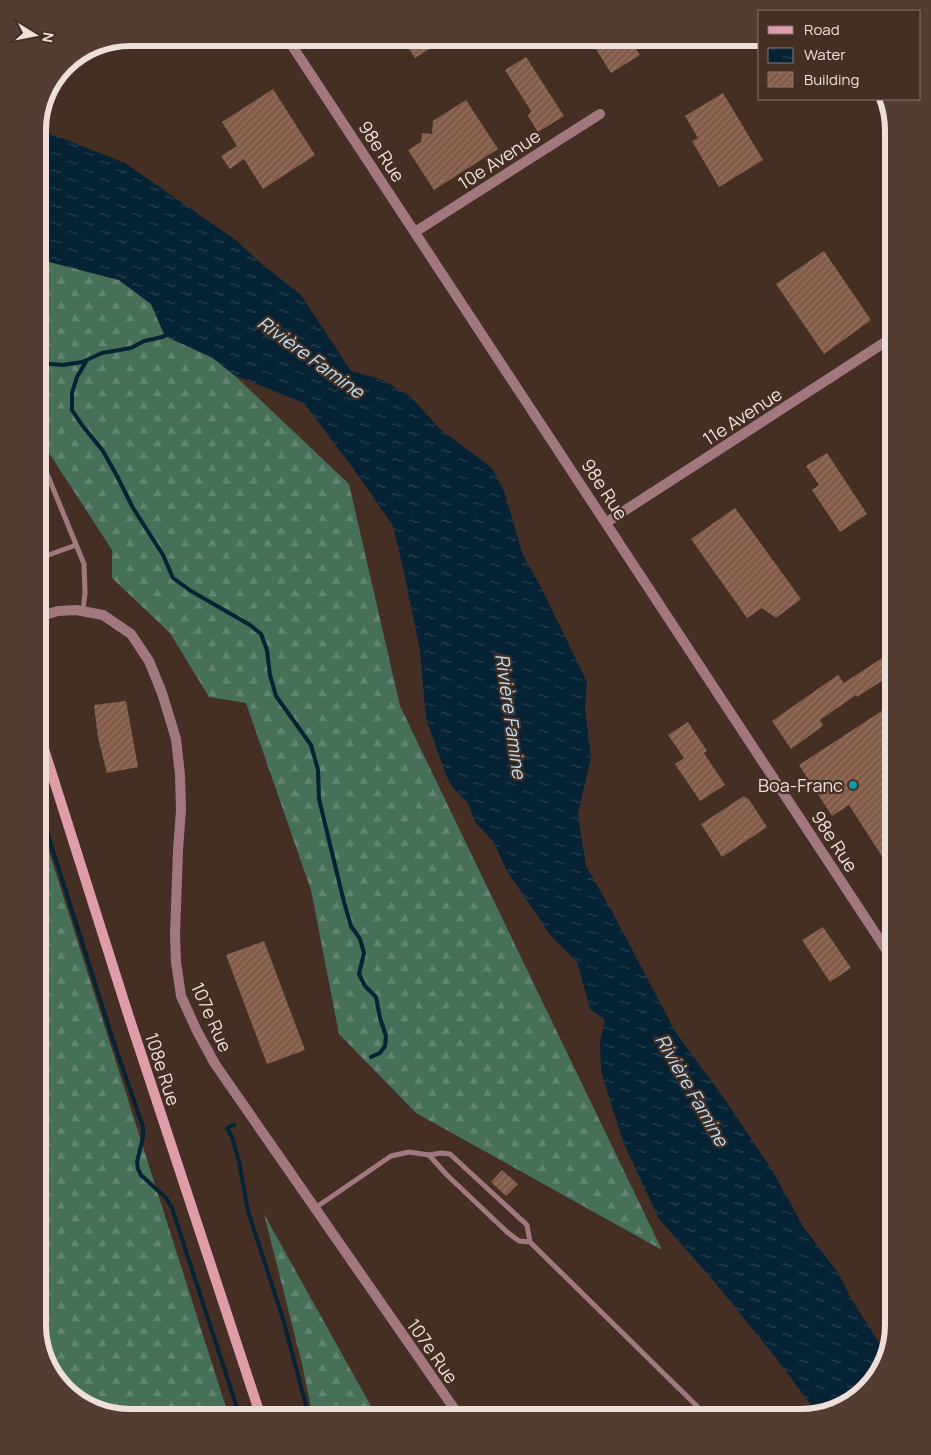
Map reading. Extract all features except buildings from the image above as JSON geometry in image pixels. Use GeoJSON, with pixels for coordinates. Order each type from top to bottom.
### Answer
{"type":"FeatureCollection","features":[{"type":"Feature","properties":{"kind":"main road","name":"108e Rue"},"geometry":{"type":"LineString","coordinates":[[46,755],[129,1017],[258,1409]]}},
{"type":"Feature","properties":{"kind":"street","name":"98e Rue"},"geometry":{"type":"LineString","coordinates":[[292,46],[885,946]]}},
{"type":"Feature","properties":{"kind":"street","name":"10e Avenue"},"geometry":{"type":"LineString","coordinates":[[415,232],[600,114]]}},
{"type":"Feature","properties":{"kind":"street","name":"11e Avenue"},"geometry":{"type":"LineString","coordinates":[[607,522],[885,343]]}},
{"type":"Feature","properties":{"kind":"street","name":"107e Rue"},"geometry":{"type":"LineString","coordinates":[[46,615],[58,611],[76,610],[103,615],[131,634],[149,661],[162,693],[176,739],[180,775],[181,810],[175,935],[176,962],[181,996],[196,1031],[215,1064],[454,1409]]}},
{"type":"Feature","properties":{"kind":"lane"},"geometry":{"type":"LineString","coordinates":[[46,473],[84,564],[85,593],[83,612]]}},
{"type":"Feature","properties":{"kind":"lane"},"geometry":{"type":"LineString","coordinates":[[46,556],[76,545]]}},
{"type":"Feature","properties":{"kind":"lane"},"geometry":{"type":"LineString","coordinates":[[315,1208],[391,1156],[409,1152],[429,1155],[450,1154],[526,1225],[530,1242],[699,1409]]}},
{"type":"Feature","properties":{"kind":"lane"},"geometry":{"type":"LineString","coordinates":[[429,1155],[447,1175],[507,1232],[519,1241],[530,1242]]}},
{"type":"Feature","properties":{"kind":"green space"},"geometry":{"type":"Polygon","coordinates":[[[46,261],[119,280],[151,304],[165,336],[213,358],[234,375],[349,484],[400,706],[662,1250],[416,1113],[339,1034],[311,890],[246,703],[209,697],[170,633],[112,578],[112,550],[46,448],[46,261]]]}},
{"type":"Feature","properties":{"kind":"green space"},"geometry":{"type":"Polygon","coordinates":[[[46,842],[226,1409],[125,1409],[103,1404],[84,1395],[67,1380],[60,1371],[51,1352],[46,1325],[46,842]]]}},
{"type":"Feature","properties":{"kind":"green space"},"geometry":{"type":"Polygon","coordinates":[[[264,1214],[373,1409],[311,1409],[302,1364],[264,1214]]]}},
{"type":"Feature","properties":{"kind":"water","name":"Rivière Famine"},"geometry":{"type":"Polygon","coordinates":[[[46,132],[125,163],[237,241],[257,260],[301,295],[351,371],[383,380],[411,397],[440,429],[492,468],[504,491],[523,555],[543,591],[587,682],[585,709],[591,757],[578,814],[586,866],[676,1033],[726,1101],[772,1170],[804,1228],[839,1274],[850,1297],[882,1346],[871,1371],[847,1395],[828,1404],[813,1407],[713,1280],[659,1219],[624,1144],[601,1072],[600,1041],[605,1020],[590,1009],[577,962],[551,936],[507,871],[493,841],[475,822],[468,803],[453,788],[446,775],[426,719],[420,651],[393,526],[353,468],[304,403],[234,375],[213,358],[165,336],[151,304],[119,280],[46,261],[46,132]]]}},
{"type":"Feature","properties":{"kind":"waterway"},"geometry":{"type":"LineString","coordinates":[[46,364],[63,365],[82,362],[102,353],[131,348],[144,341],[167,334]]}},
{"type":"Feature","properties":{"kind":"waterway"},"geometry":{"type":"LineString","coordinates":[[87,360],[77,377],[72,393],[72,410],[103,451],[133,508],[163,555],[173,578],[191,591],[250,625],[261,634],[267,650],[270,675],[276,696],[311,745],[318,770],[319,799],[344,902],[351,926],[360,939],[364,953],[359,974],[365,986],[376,997],[386,1036],[385,1046],[380,1053],[371,1057]]}},
{"type":"Feature","properties":{"kind":"waterway"},"geometry":{"type":"LineString","coordinates":[[46,828],[113,1040],[143,1127],[143,1137],[137,1162],[138,1169],[141,1175],[166,1198],[172,1208],[237,1409]]}},
{"type":"Feature","properties":{"kind":"waterway"},"geometry":{"type":"LineString","coordinates":[[234,1125],[227,1128],[232,1137],[239,1161],[248,1211],[284,1322],[307,1409]]}},
{"type":"Feature","properties":{"kind":"place","name":"Boa-Franc"},"geometry":{"type":"Point","coordinates":[853,785]}}]}
